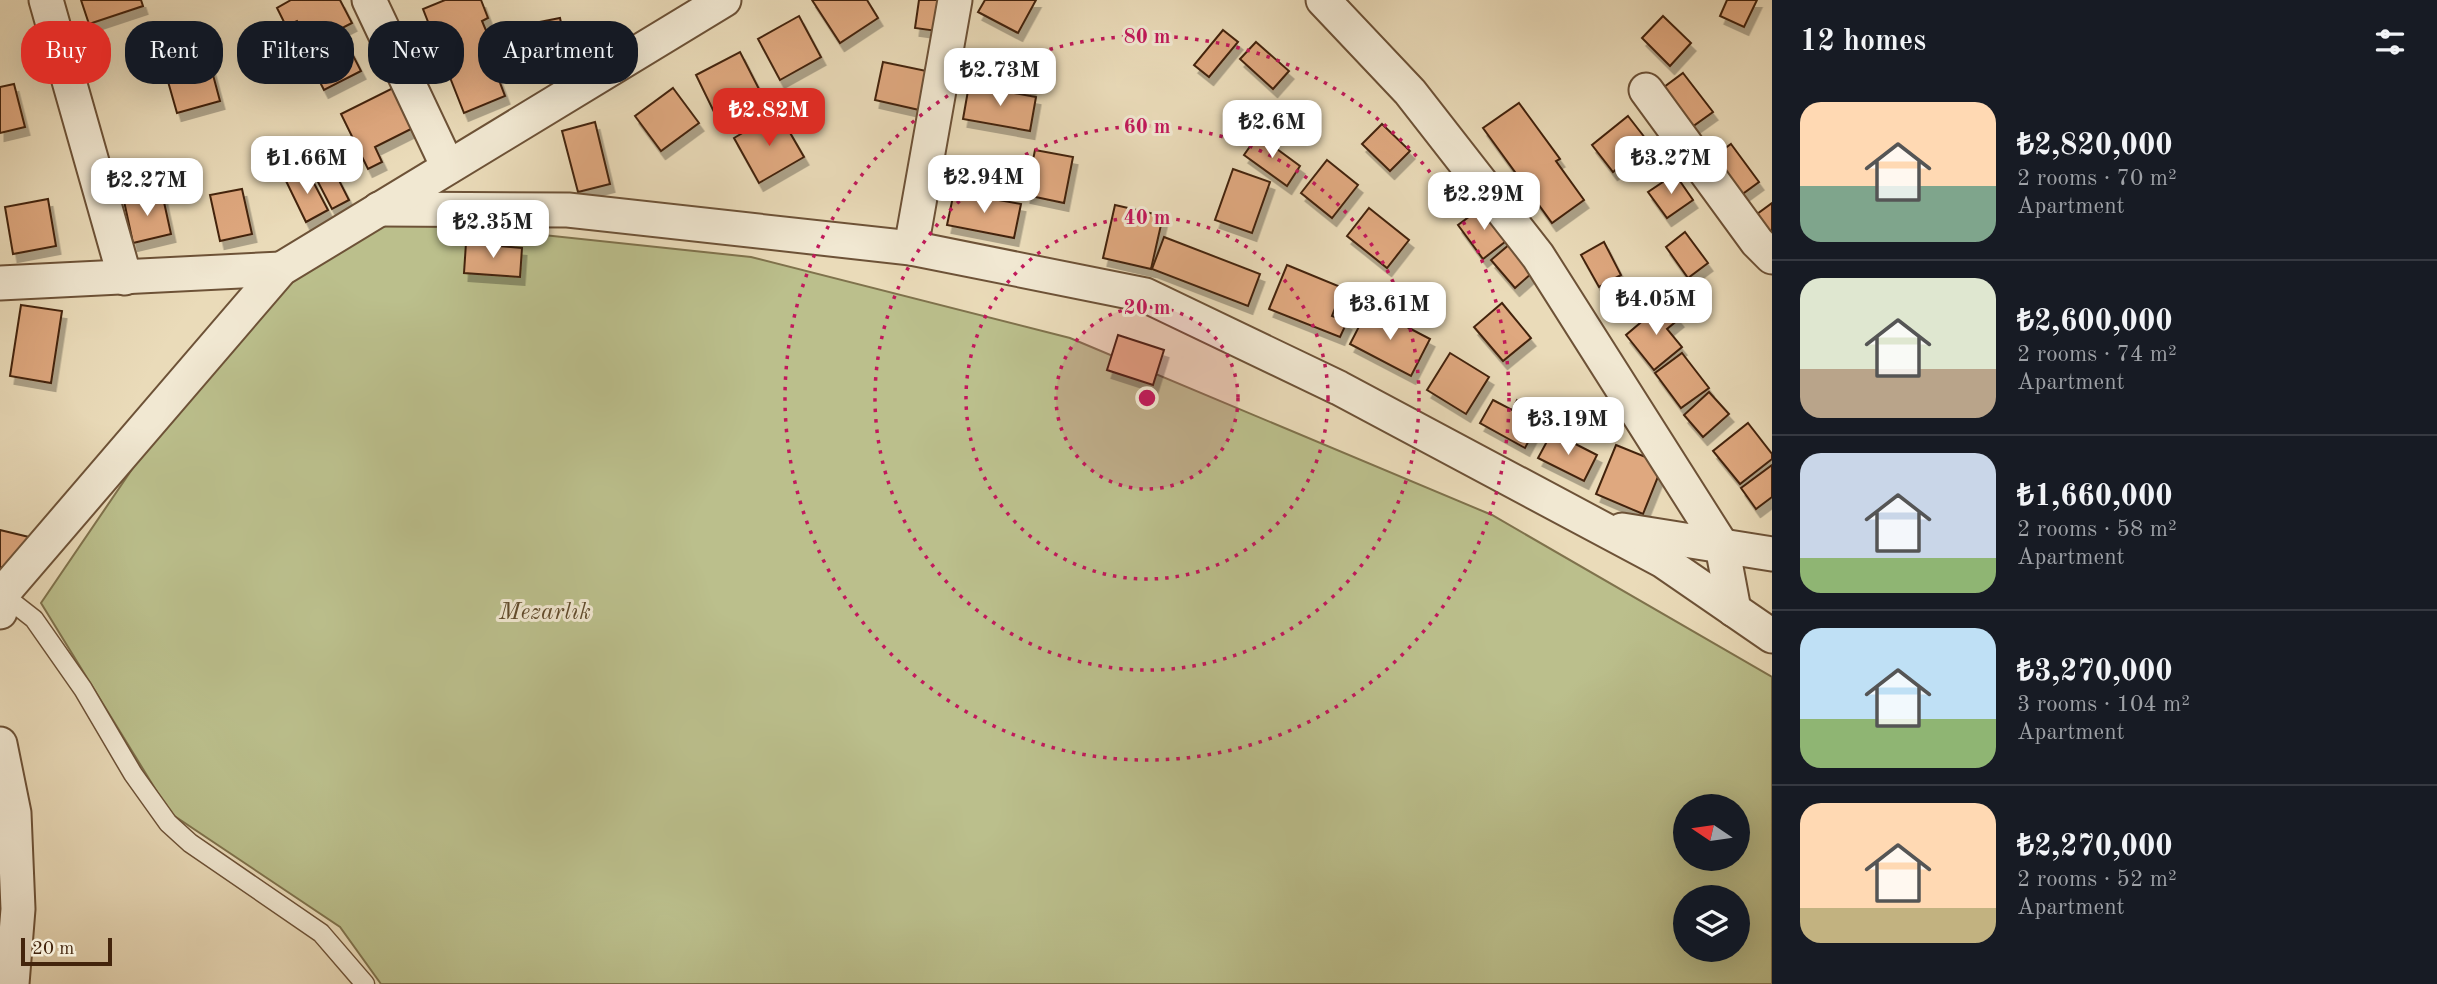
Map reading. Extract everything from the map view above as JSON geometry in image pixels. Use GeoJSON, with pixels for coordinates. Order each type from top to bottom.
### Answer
{"type":"FeatureCollection","features":[{"type":"Feature","properties":{"kind":"street"},"geometry":{"type":"LineString","coordinates":[[46,0],[125,278]]}},
{"type":"Feature","properties":{"kind":"street"},"geometry":{"type":"LineString","coordinates":[[369,0],[448,167]]}},
{"type":"Feature","properties":{"kind":"street"},"geometry":{"type":"LineString","coordinates":[[1,600],[281,269],[724,0]]}},
{"type":"Feature","properties":{"kind":"street"},"geometry":{"type":"LineString","coordinates":[[911,248],[954,0]]}},
{"type":"Feature","properties":{"kind":"street"},"geometry":{"type":"LineString","coordinates":[[1322,0],[1410,92],[1538,256],[1722,546],[1734,610]]}},
{"type":"Feature","properties":{"kind":"street"},"geometry":{"type":"LineString","coordinates":[[1646,90],[1758,242],[1772,257]]}},
{"type":"Feature","properties":{"kind":"street"},"geometry":{"type":"LineString","coordinates":[[379,209],[568,210],[911,248],[1145,295],[1339,388],[1663,561],[1772,636]]}},
{"type":"Feature","properties":{"kind":"street"},"geometry":{"type":"LineString","coordinates":[[0,283],[281,269]]}},
{"type":"Feature","properties":{"kind":"street"},"geometry":{"type":"LineString","coordinates":[[1598,527],[1772,554]]}},
{"type":"Feature","properties":{"kind":"street"},"geometry":{"type":"LineString","coordinates":[[0,744],[14,813],[9,920],[12,984]]}},
{"type":"Feature","properties":{"kind":"lane"},"geometry":{"type":"LineString","coordinates":[[1,600],[34,619],[83,689],[132,775],[168,823],[190,843],[321,933],[365,984]]}},
{"type":"Feature","properties":{"kind":"green space","name":"Mezarlık"},"geometry":{"type":"Polygon","coordinates":[[[372,217],[751,257],[1070,338],[1492,515],[1772,677],[1772,984],[381,984],[340,927],[170,813],[41,603],[222,337],[372,217]]]}},
{"type":"Feature","properties":{"kind":"building"},"geometry":{"type":"Polygon","coordinates":[[[81,0],[141,0],[143,6],[98,21],[88,21],[81,0]]]}},
{"type":"Feature","properties":{"kind":"building"},"geometry":{"type":"Polygon","coordinates":[[[291,0],[340,0],[351,21],[284,21],[277,8],[291,0]]]}},
{"type":"Feature","properties":{"kind":"building"},"geometry":{"type":"Polygon","coordinates":[[[445,0],[481,0],[488,18],[478,21],[478,84],[500,84],[505,96],[464,113],[453,84],[464,84],[464,21],[428,21],[423,9],[445,0]]]}},
{"type":"Feature","properties":{"kind":"building"},"geometry":{"type":"Polygon","coordinates":[[[812,0],[867,0],[878,18],[840,43],[812,0]]]}},
{"type":"Feature","properties":{"kind":"building"},"geometry":{"type":"Polygon","coordinates":[[[919,0],[949,0],[944,32],[915,28],[919,0]]]}},
{"type":"Feature","properties":{"kind":"building"},"geometry":{"type":"Polygon","coordinates":[[[985,0],[1036,0],[1018,33],[978,12],[985,0]]]}},
{"type":"Feature","properties":{"kind":"building"},"geometry":{"type":"Polygon","coordinates":[[[1727,0],[1757,0],[1744,27],[1720,16],[1727,0]]]}},
{"type":"Feature","properties":{"kind":"building"},"geometry":{"type":"Polygon","coordinates":[[[799,16],[821,57],[780,80],[758,39],[799,16]]]}},
{"type":"Feature","properties":{"kind":"building"},"geometry":{"type":"Polygon","coordinates":[[[1663,16],[1691,43],[1670,66],[1642,38],[1663,16]]]}},
{"type":"Feature","properties":{"kind":"building"},"geometry":{"type":"Polygon","coordinates":[[[1223,30],[1238,42],[1209,77],[1194,65],[1223,30]]]}},
{"type":"Feature","properties":{"kind":"building"},"geometry":{"type":"Polygon","coordinates":[[[1256,42],[1289,71],[1273,89],[1240,59],[1256,42]]]}},
{"type":"Feature","properties":{"kind":"building"},"geometry":{"type":"Polygon","coordinates":[[[740,52],[760,91],[715,114],[696,75],[740,52]]]}},
{"type":"Feature","properties":{"kind":"building"},"geometry":{"type":"Polygon","coordinates":[[[354,57],[361,71],[354,75],[354,57]]]}},
{"type":"Feature","properties":{"kind":"building"},"geometry":{"type":"Polygon","coordinates":[[[973,57],[1035,69],[1030,93],[968,81],[973,57]]]}},
{"type":"Feature","properties":{"kind":"building"},"geometry":{"type":"Polygon","coordinates":[[[883,62],[936,73],[928,112],[875,100],[883,62]]]}},
{"type":"Feature","properties":{"kind":"building"},"geometry":{"type":"Polygon","coordinates":[[[1683,73],[1713,112],[1685,132],[1656,93],[1683,73]]]}},
{"type":"Feature","properties":{"kind":"building"},"geometry":{"type":"Polygon","coordinates":[[[14,84],[25,127],[0,133],[0,87],[14,84]]]}},
{"type":"Feature","properties":{"kind":"building"},"geometry":{"type":"Polygon","coordinates":[[[169,84],[215,84],[220,101],[177,113],[169,84]]]}},
{"type":"Feature","properties":{"kind":"building"},"geometry":{"type":"Polygon","coordinates":[[[321,84],[336,84],[324,90],[321,84]]]}},
{"type":"Feature","properties":{"kind":"building"},"geometry":{"type":"Polygon","coordinates":[[[399,85],[419,125],[375,147],[382,162],[368,169],[341,114],[399,85]]]}},
{"type":"Feature","properties":{"kind":"building"},"geometry":{"type":"Polygon","coordinates":[[[969,85],[1036,97],[1030,131],[963,119],[969,85]]]}},
{"type":"Feature","properties":{"kind":"building"},"geometry":{"type":"Polygon","coordinates":[[[673,88],[699,123],[661,151],[635,116],[673,88]]]}},
{"type":"Feature","properties":{"kind":"building"},"geometry":{"type":"Polygon","coordinates":[[[1519,103],[1560,159],[1556,161],[1584,200],[1552,223],[1483,128],[1519,103]]]}},
{"type":"Feature","properties":{"kind":"building"},"geometry":{"type":"Polygon","coordinates":[[[778,112],[804,157],[759,183],[734,138],[778,112]]]}},
{"type":"Feature","properties":{"kind":"building"},"geometry":{"type":"Polygon","coordinates":[[[1628,116],[1649,143],[1613,172],[1592,145],[1628,116]]]}},
{"type":"Feature","properties":{"kind":"building"},"geometry":{"type":"Polygon","coordinates":[[[595,122],[610,184],[578,192],[562,131],[595,122]]]}},
{"type":"Feature","properties":{"kind":"building"},"geometry":{"type":"Polygon","coordinates":[[[1382,124],[1410,151],[1390,171],[1362,144],[1382,124]]]}},
{"type":"Feature","properties":{"kind":"building"},"geometry":{"type":"Polygon","coordinates":[[[1258,135],[1300,166],[1287,186],[1244,155],[1258,135]]]}},
{"type":"Feature","properties":{"kind":"building"},"geometry":{"type":"Polygon","coordinates":[[[320,143],[349,200],[332,209],[303,153],[320,143]]]}},
{"type":"Feature","properties":{"kind":"building"},"geometry":{"type":"Polygon","coordinates":[[[1731,144],[1759,182],[1737,198],[1709,160],[1731,144]]]}},
{"type":"Feature","properties":{"kind":"building"},"geometry":{"type":"Polygon","coordinates":[[[1035,150],[1073,157],[1064,203],[1026,195],[1035,150]]]}},
{"type":"Feature","properties":{"kind":"building"},"geometry":{"type":"Polygon","coordinates":[[[1327,160],[1358,185],[1332,218],[1301,193],[1327,160]]]}},
{"type":"Feature","properties":{"kind":"building"},"geometry":{"type":"Polygon","coordinates":[[[1233,169],[1270,182],[1252,233],[1215,220],[1233,169]]]}},
{"type":"Feature","properties":{"kind":"building"},"geometry":{"type":"Polygon","coordinates":[[[307,170],[328,210],[306,222],[286,181],[307,170]]]}},
{"type":"Feature","properties":{"kind":"building"},"geometry":{"type":"Polygon","coordinates":[[[1675,174],[1693,200],[1667,218],[1648,192],[1675,174]]]}},
{"type":"Feature","properties":{"kind":"building"},"geometry":{"type":"Polygon","coordinates":[[[242,189],[252,234],[220,241],[210,195],[242,189]]]}},
{"type":"Feature","properties":{"kind":"building"},"geometry":{"type":"Polygon","coordinates":[[[954,192],[1021,204],[1014,238],[947,225],[954,192]]]}},
{"type":"Feature","properties":{"kind":"building"},"geometry":{"type":"Polygon","coordinates":[[[162,193],[171,234],[133,243],[124,201],[162,193]]]}},
{"type":"Feature","properties":{"kind":"building"},"geometry":{"type":"Polygon","coordinates":[[[48,199],[56,246],[13,254],[5,207],[48,199]]]}},
{"type":"Feature","properties":{"kind":"building"},"geometry":{"type":"Polygon","coordinates":[[[1772,203],[1772,244],[1753,217],[1772,203]]]}},
{"type":"Feature","properties":{"kind":"building"},"geometry":{"type":"Polygon","coordinates":[[[1115,205],[1163,216],[1151,269],[1103,258],[1115,205]]]}},
{"type":"Feature","properties":{"kind":"building"},"geometry":{"type":"Polygon","coordinates":[[[1485,205],[1510,238],[1483,259],[1458,225],[1485,205]]]}},
{"type":"Feature","properties":{"kind":"building"},"geometry":{"type":"Polygon","coordinates":[[[1369,208],[1409,240],[1387,268],[1347,236],[1369,208]]]}},
{"type":"Feature","properties":{"kind":"building"},"geometry":{"type":"Polygon","coordinates":[[[1685,232],[1708,263],[1688,278],[1666,247],[1685,232]]]}},
{"type":"Feature","properties":{"kind":"building"},"geometry":{"type":"Polygon","coordinates":[[[1164,237],[1260,274],[1248,306],[1152,269],[1164,237]]]}},
{"type":"Feature","properties":{"kind":"building"},"geometry":{"type":"Polygon","coordinates":[[[1517,238],[1541,265],[1515,288],[1491,260],[1517,238]]]}},
{"type":"Feature","properties":{"kind":"building"},"geometry":{"type":"Polygon","coordinates":[[[1604,242],[1621,275],[1599,287],[1581,255],[1604,242]]]}},
{"type":"Feature","properties":{"kind":"building"},"geometry":{"type":"Polygon","coordinates":[[[466,243],[522,248],[520,277],[464,273],[466,243]]]}},
{"type":"Feature","properties":{"kind":"building"},"geometry":{"type":"Polygon","coordinates":[[[1287,265],[1343,288],[1332,316],[1347,322],[1340,337],[1269,309],[1287,265]]]}},
{"type":"Feature","properties":{"kind":"building"},"geometry":{"type":"Polygon","coordinates":[[[1665,302],[1679,319],[1667,329],[1682,347],[1654,370],[1626,335],[1665,302]]]}},
{"type":"Feature","properties":{"kind":"building"},"geometry":{"type":"Polygon","coordinates":[[[1502,303],[1531,338],[1503,361],[1474,327],[1502,303]]]}},
{"type":"Feature","properties":{"kind":"building"},"geometry":{"type":"Polygon","coordinates":[[[21,305],[62,311],[51,383],[10,376],[21,305]]]}},
{"type":"Feature","properties":{"kind":"building"},"geometry":{"type":"Polygon","coordinates":[[[1369,307],[1430,339],[1411,376],[1350,344],[1369,307]]]}},
{"type":"Feature","properties":{"kind":"building"},"geometry":{"type":"Polygon","coordinates":[[[1118,335],[1164,350],[1153,385],[1107,370],[1118,335]]]}},
{"type":"Feature","properties":{"kind":"building"},"geometry":{"type":"Polygon","coordinates":[[[1450,353],[1489,377],[1466,414],[1427,390],[1450,353]]]}},
{"type":"Feature","properties":{"kind":"building"},"geometry":{"type":"Polygon","coordinates":[[[1682,353],[1709,388],[1681,408],[1655,373],[1682,353]]]}},
{"type":"Feature","properties":{"kind":"building"},"geometry":{"type":"Polygon","coordinates":[[[1709,392],[1729,414],[1703,437],[1684,415],[1709,392]]]}},
{"type":"Feature","properties":{"kind":"building"},"geometry":{"type":"Polygon","coordinates":[[[1493,400],[1512,410],[1517,400],[1543,414],[1525,448],[1480,423],[1493,400]]]}},
{"type":"Feature","properties":{"kind":"building"},"geometry":{"type":"Polygon","coordinates":[[[1748,423],[1772,454],[1772,459],[1740,484],[1713,451],[1748,423]]]}},
{"type":"Feature","properties":{"kind":"building"},"geometry":{"type":"Polygon","coordinates":[[[1552,432],[1597,455],[1584,481],[1538,458],[1552,432]]]}},
{"type":"Feature","properties":{"kind":"building"},"geometry":{"type":"Polygon","coordinates":[[[1616,445],[1663,464],[1643,514],[1596,494],[1616,445]]]}},
{"type":"Feature","properties":{"kind":"building"},"geometry":{"type":"Polygon","coordinates":[[[1772,465],[1772,497],[1756,509],[1741,488],[1772,465]]]}},
{"type":"Feature","properties":{"kind":"building"},"geometry":{"type":"Polygon","coordinates":[[[0,530],[29,537],[17,571],[0,567],[0,530]]]}}]}
